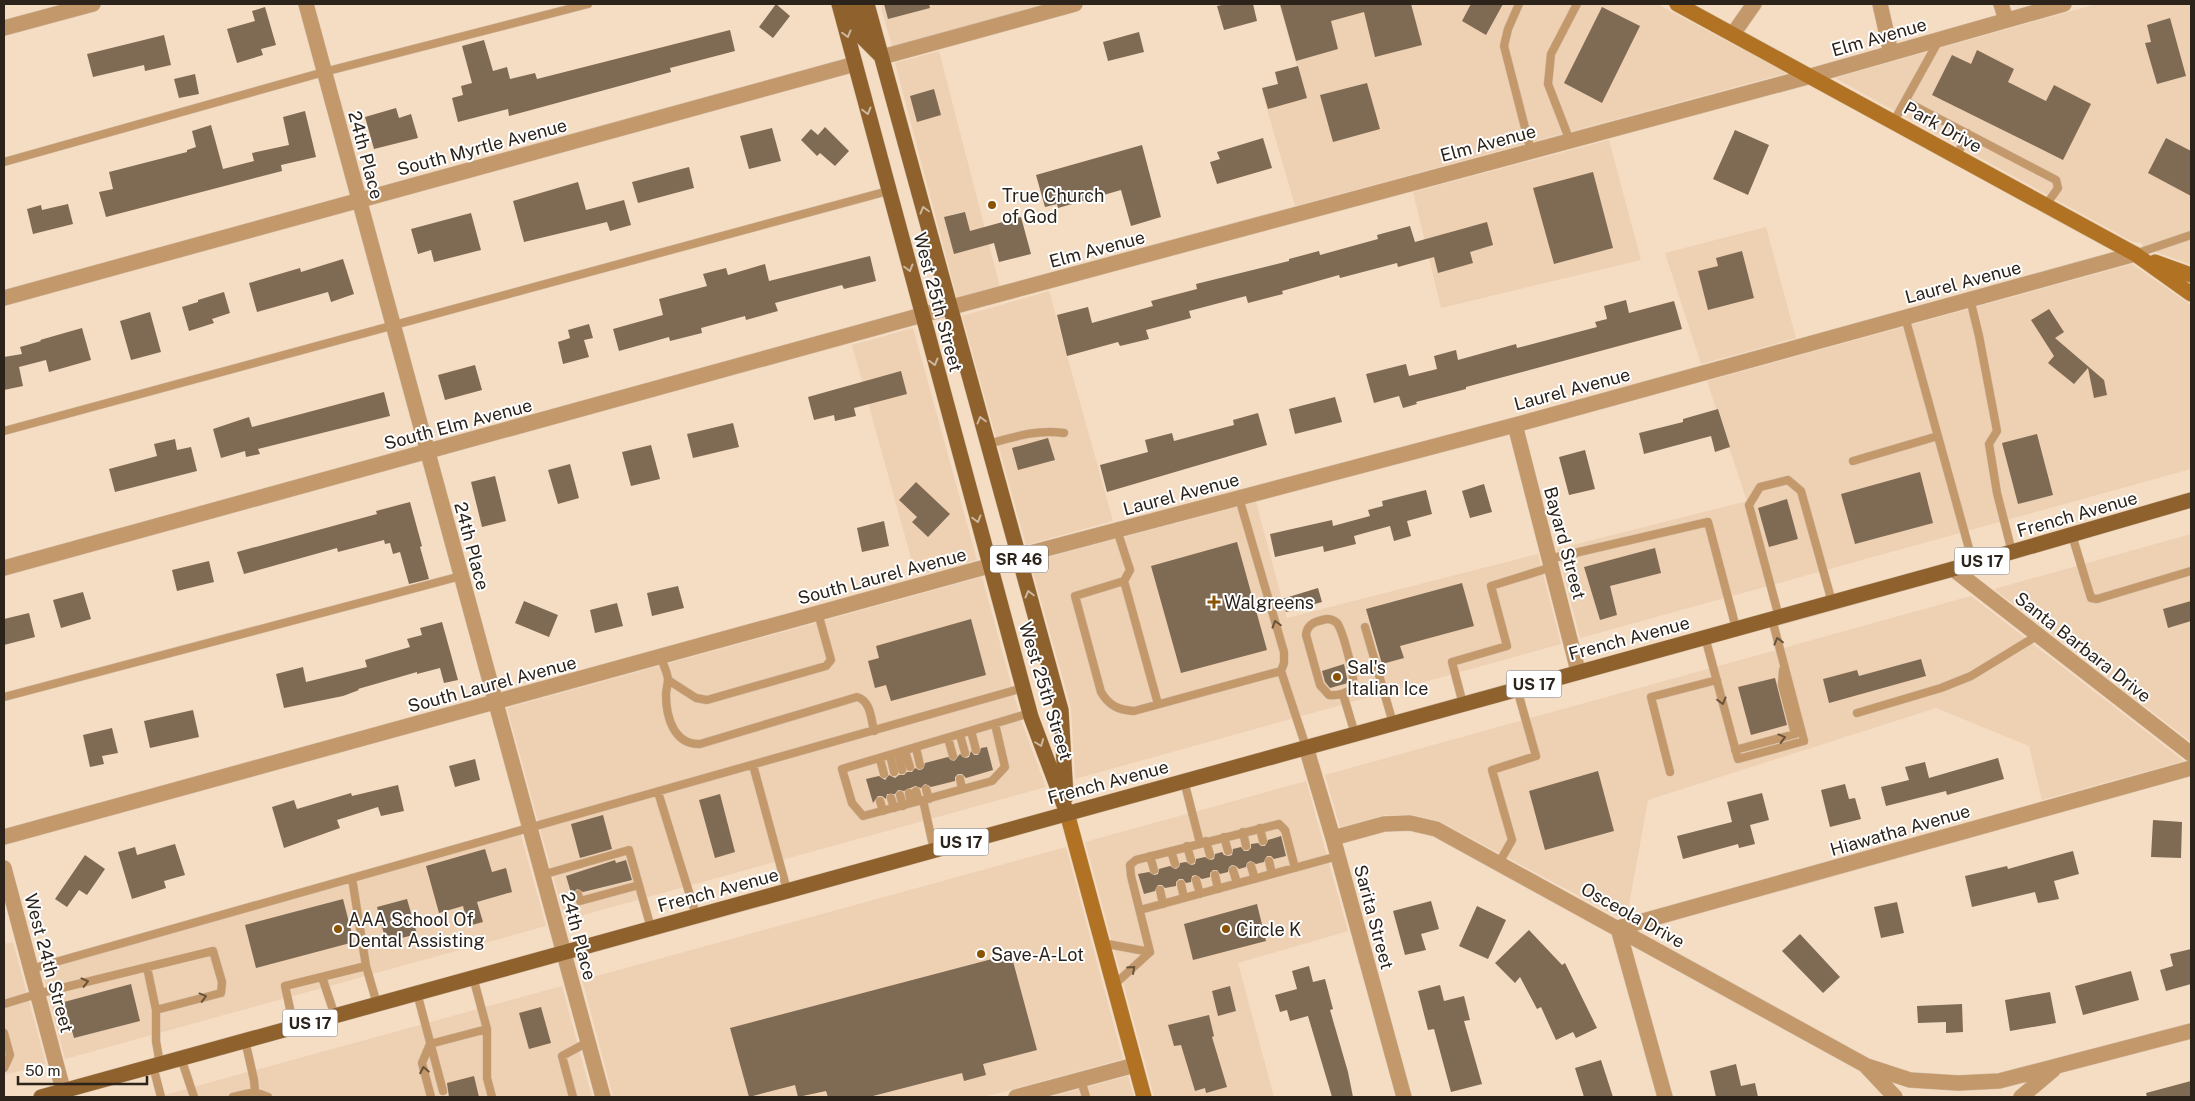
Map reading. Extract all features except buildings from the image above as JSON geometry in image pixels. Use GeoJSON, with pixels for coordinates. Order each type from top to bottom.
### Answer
{"type":"FeatureCollection","features":[{"type":"Feature","properties":{"kind":"main road","name":"West 25th Street"},"geometry":{"type":"LineString","coordinates":[[839,4],[1030,713],[1067,813]]}},
{"type":"Feature","properties":{"kind":"main road"},"geometry":{"type":"LineString","coordinates":[[854,4],[863,38],[882,57]]}},
{"type":"Feature","properties":{"kind":"main road","name":"West 25th Street"},"geometry":{"type":"LineString","coordinates":[[867,4],[1061,710],[1067,813]]}},
{"type":"Feature","properties":{"kind":"main road","name":"French Avenue"},"geometry":{"type":"LineString","coordinates":[[41,1097],[64,1094],[245,1040],[1306,748],[1578,671],[1973,564],[2189,502]]}},
{"type":"Feature","properties":{"kind":"street"},"geometry":{"type":"LineString","coordinates":[[4,28],[93,4]]}},
{"type":"Feature","properties":{"kind":"street","name":"24th Place"},"geometry":{"type":"LineString","coordinates":[[306,4],[603,1097]]}},
{"type":"Feature","properties":{"kind":"street"},"geometry":{"type":"LineString","coordinates":[[882,57],[1032,12],[1076,4]]}},
{"type":"Feature","properties":{"kind":"street","name":"Park Drive"},"geometry":{"type":"LineString","coordinates":[[1677,4],[2135,254],[2191,294]]}},
{"type":"Feature","properties":{"kind":"street"},"geometry":{"type":"LineString","coordinates":[[1733,34],[1754,4]]}},
{"type":"Feature","properties":{"kind":"street"},"geometry":{"type":"LineString","coordinates":[[1880,4],[1891,53]]}},
{"type":"Feature","properties":{"kind":"street"},"geometry":{"type":"LineString","coordinates":[[2001,4],[2006,20]]}},
{"type":"Feature","properties":{"kind":"street","name":"Elm Avenue"},"geometry":{"type":"LineString","coordinates":[[922,315],[1811,76],[2064,4]]}},
{"type":"Feature","properties":{"kind":"street","name":"South Myrtle Avenue"},"geometry":{"type":"LineString","coordinates":[[4,298],[855,64]]}},
{"type":"Feature","properties":{"kind":"street","name":"Park Drive"},"geometry":{"type":"LineString","coordinates":[[2135,254],[2191,275]]}},
{"type":"Feature","properties":{"kind":"street","name":"Laurel Avenue"},"geometry":{"type":"LineString","coordinates":[[1019,556],[1515,425],[2135,254]]}},
{"type":"Feature","properties":{"kind":"street","name":"South Elm Avenue"},"geometry":{"type":"LineString","coordinates":[[4,568],[922,315]]}},
{"type":"Feature","properties":{"kind":"street","name":"Bayard Street"},"geometry":{"type":"LineString","coordinates":[[1515,425],[1578,671]]}},
{"type":"Feature","properties":{"kind":"street","name":"South Laurel Avenue"},"geometry":{"type":"LineString","coordinates":[[4,837],[989,566]]}},
{"type":"Feature","properties":{"kind":"street","name":"Santa Barbara Drive"},"geometry":{"type":"LineString","coordinates":[[1952,569],[2191,754]]}},
{"type":"Feature","properties":{"kind":"street","name":"Sarita Street"},"geometry":{"type":"LineString","coordinates":[[1306,748],[1333,838],[1404,1097]]}},
{"type":"Feature","properties":{"kind":"street","name":"Hiawatha Avenue"},"geometry":{"type":"LineString","coordinates":[[1618,928],[2191,768]]}},
{"type":"Feature","properties":{"kind":"street"},"geometry":{"type":"LineString","coordinates":[[1067,813],[1144,1097]]}},
{"type":"Feature","properties":{"kind":"street","name":"Osceola Drive"},"geometry":{"type":"LineString","coordinates":[[1333,838],[1384,824],[1410,823],[1436,829],[1865,1065],[1895,1097]]}},
{"type":"Feature","properties":{"kind":"street","name":"West 24th Street"},"geometry":{"type":"LineString","coordinates":[[4,868],[64,1094]]}},
{"type":"Feature","properties":{"kind":"street"},"geometry":{"type":"LineString","coordinates":[[1618,928],[1664,1097]]}},
{"type":"Feature","properties":{"kind":"street"},"geometry":{"type":"LineString","coordinates":[[1865,1065],[1910,1080],[1999,1081],[2056,1068],[2191,1031]]}},
{"type":"Feature","properties":{"kind":"street"},"geometry":{"type":"LineString","coordinates":[[1016,1097],[1135,1065]]}},
{"type":"Feature","properties":{"kind":"street"},"geometry":{"type":"LineString","coordinates":[[2021,1097],[2056,1068]]}},
{"type":"Feature","properties":{"kind":"lane"},"geometry":{"type":"LineString","coordinates":[[4,162],[324,72],[588,4]]}},
{"type":"Feature","properties":{"kind":"lane"},"geometry":{"type":"LineString","coordinates":[[1519,4],[1508,29],[1504,46],[1531,151]]}},
{"type":"Feature","properties":{"kind":"lane"},"geometry":{"type":"LineString","coordinates":[[1570,141],[1548,84],[1551,54],[1577,4]]}},
{"type":"Feature","properties":{"kind":"lane"},"geometry":{"type":"LineString","coordinates":[[1894,121],[1940,39]]}},
{"type":"Feature","properties":{"kind":"lane"},"geometry":{"type":"LineString","coordinates":[[1905,101],[2056,180],[2058,188],[2046,205]]}},
{"type":"Feature","properties":{"kind":"lane"},"geometry":{"type":"LineString","coordinates":[[1956,156],[1967,133]]}},
{"type":"Feature","properties":{"kind":"lane"},"geometry":{"type":"LineString","coordinates":[[4,431],[888,191]]}},
{"type":"Feature","properties":{"kind":"lane"},"geometry":{"type":"LineString","coordinates":[[2135,254],[2191,235]]}},
{"type":"Feature","properties":{"kind":"lane"},"geometry":{"type":"LineString","coordinates":[[1970,299],[1997,431],[1989,444],[1997,494],[2012,552]]}},
{"type":"Feature","properties":{"kind":"lane"},"geometry":{"type":"LineString","coordinates":[[1905,317],[1973,564]]}},
{"type":"Feature","properties":{"kind":"lane"},"geometry":{"type":"LineString","coordinates":[[988,444],[1033,432],[1064,433]]}},
{"type":"Feature","properties":{"kind":"lane"},"geometry":{"type":"LineString","coordinates":[[1852,461],[1938,436]]}},
{"type":"Feature","properties":{"kind":"lane"},"geometry":{"type":"LineString","coordinates":[[1705,637],[1738,759],[1804,741],[1784,664],[1776,618],[1748,505],[1760,487],[1788,480],[1801,491],[1832,602]]}},
{"type":"Feature","properties":{"kind":"lane"},"geometry":{"type":"LineString","coordinates":[[1239,498],[1284,652],[1284,663],[1281,671],[1306,748]]}},
{"type":"Feature","properties":{"kind":"lane"},"geometry":{"type":"LineString","coordinates":[[1463,704],[1452,662],[1507,646],[1491,586],[1550,563],[1708,522],[1736,628]]}},
{"type":"Feature","properties":{"kind":"lane"},"geometry":{"type":"LineString","coordinates":[[1117,530],[1130,570],[1124,581],[1158,704]]}},
{"type":"Feature","properties":{"kind":"lane"},"geometry":{"type":"LineString","coordinates":[[2072,535],[2091,598],[2096,599],[2191,571]]}},
{"type":"Feature","properties":{"kind":"lane"},"geometry":{"type":"LineString","coordinates":[[4,697],[461,576]]}},
{"type":"Feature","properties":{"kind":"lane"},"geometry":{"type":"LineString","coordinates":[[1124,581],[1075,596],[1101,692],[1114,707],[1134,710],[1281,671]]}},
{"type":"Feature","properties":{"kind":"lane"},"geometry":{"type":"LineString","coordinates":[[668,680],[696,698],[707,700],[826,666],[831,660],[818,613]]}},
{"type":"Feature","properties":{"kind":"lane"},"geometry":{"type":"LineString","coordinates":[[1333,619],[1339,626],[1354,685],[1353,688],[1343,694],[1329,695],[1320,685],[1306,635],[1308,627],[1316,621],[1333,619]]}},
{"type":"Feature","properties":{"kind":"lane"},"geometry":{"type":"LineString","coordinates":[[1365,627],[1393,723]]}},
{"type":"Feature","properties":{"kind":"lane"},"geometry":{"type":"LineString","coordinates":[[1857,713],[1941,688],[1971,676],[2038,635]]}},
{"type":"Feature","properties":{"kind":"lane"},"geometry":{"type":"LineString","coordinates":[[661,657],[668,680],[666,708],[672,726],[683,741],[700,744],[857,697],[863,699],[867,704],[874,731]]}},
{"type":"Feature","properties":{"kind":"lane"},"geometry":{"type":"LineString","coordinates":[[1670,772],[1651,697],[1717,680]]}},
{"type":"Feature","properties":{"kind":"lane"},"geometry":{"type":"LineString","coordinates":[[31,969],[1023,688]]}},
{"type":"Feature","properties":{"kind":"lane"},"geometry":{"type":"LineString","coordinates":[[1499,863],[1512,840],[1492,770],[1536,756],[1517,688]]}},
{"type":"Feature","properties":{"kind":"lane"},"geometry":{"type":"LineString","coordinates":[[1343,694],[1355,734]]}},
{"type":"Feature","properties":{"kind":"lane"},"geometry":{"type":"LineString","coordinates":[[995,724],[1006,767],[992,781],[863,816],[852,803],[842,769],[1030,713]]}},
{"type":"Feature","properties":{"kind":"lane"},"geometry":{"type":"LineString","coordinates":[[971,731],[976,750]]}},
{"type":"Feature","properties":{"kind":"lane"},"geometry":{"type":"LineString","coordinates":[[960,735],[965,753]]}},
{"type":"Feature","properties":{"kind":"lane"},"geometry":{"type":"LineString","coordinates":[[948,738],[953,756]]}},
{"type":"Feature","properties":{"kind":"lane"},"geometry":{"type":"LineString","coordinates":[[916,748],[920,765]]}},
{"type":"Feature","properties":{"kind":"lane"},"geometry":{"type":"LineString","coordinates":[[898,753],[902,770],[898,753]]}},
{"type":"Feature","properties":{"kind":"lane"},"geometry":{"type":"LineString","coordinates":[[880,758],[884,774]]}},
{"type":"Feature","properties":{"kind":"lane"},"geometry":{"type":"LineString","coordinates":[[754,765],[788,890]]}},
{"type":"Feature","properties":{"kind":"lane"},"geometry":{"type":"LineString","coordinates":[[983,773],[985,782]]}},
{"type":"Feature","properties":{"kind":"lane"},"geometry":{"type":"LineString","coordinates":[[972,776],[975,786]]}},
{"type":"Feature","properties":{"kind":"lane"},"geometry":{"type":"LineString","coordinates":[[960,779],[962,789]]}},
{"type":"Feature","properties":{"kind":"lane"},"geometry":{"type":"LineString","coordinates":[[1184,781],[1203,842],[1210,855]]}},
{"type":"Feature","properties":{"kind":"lane"},"geometry":{"type":"LineString","coordinates":[[920,801],[926,789]]}},
{"type":"Feature","properties":{"kind":"lane"},"geometry":{"type":"LineString","coordinates":[[658,792],[696,915]]}},
{"type":"Feature","properties":{"kind":"lane"},"geometry":{"type":"LineString","coordinates":[[912,792],[920,801],[934,850]]}},
{"type":"Feature","properties":{"kind":"lane"},"geometry":{"type":"LineString","coordinates":[[900,795],[903,806]]}},
{"type":"Feature","properties":{"kind":"lane"},"geometry":{"type":"LineString","coordinates":[[891,798],[894,808]]}},
{"type":"Feature","properties":{"kind":"lane"},"geometry":{"type":"LineString","coordinates":[[880,801],[882,811]]}},
{"type":"Feature","properties":{"kind":"lane"},"geometry":{"type":"LineString","coordinates":[[1150,952],[1131,876],[1130,865],[1136,860],[1279,824],[1285,830],[1295,868]]}},
{"type":"Feature","properties":{"kind":"lane"},"geometry":{"type":"LineString","coordinates":[[1260,828],[1263,841]]}},
{"type":"Feature","properties":{"kind":"lane"},"geometry":{"type":"LineString","coordinates":[[1243,832],[1246,846]]}},
{"type":"Feature","properties":{"kind":"lane"},"geometry":{"type":"LineString","coordinates":[[1224,837],[1228,851]]}},
{"type":"Feature","properties":{"kind":"lane"},"geometry":{"type":"LineString","coordinates":[[1187,846],[1190,860]]}},
{"type":"Feature","properties":{"kind":"lane"},"geometry":{"type":"LineString","coordinates":[[542,875],[572,871],[605,862],[629,850],[651,928]]}},
{"type":"Feature","properties":{"kind":"lane"},"geometry":{"type":"LineString","coordinates":[[1171,850],[1175,864]]}},
{"type":"Feature","properties":{"kind":"lane"},"geometry":{"type":"LineString","coordinates":[[1150,856],[1154,870]]}},
{"type":"Feature","properties":{"kind":"lane"},"geometry":{"type":"LineString","coordinates":[[1140,910],[1338,856]]}},
{"type":"Feature","properties":{"kind":"lane"},"geometry":{"type":"LineString","coordinates":[[1269,861],[1272,874]]}},
{"type":"Feature","properties":{"kind":"lane"},"geometry":{"type":"LineString","coordinates":[[1251,866],[1255,878]]}},
{"type":"Feature","properties":{"kind":"lane"},"geometry":{"type":"LineString","coordinates":[[1233,870],[1236,883]]}},
{"type":"Feature","properties":{"kind":"lane"},"geometry":{"type":"LineString","coordinates":[[1215,875],[1218,888]]}},
{"type":"Feature","properties":{"kind":"lane"},"geometry":{"type":"LineString","coordinates":[[352,878],[366,966],[377,1004]]}},
{"type":"Feature","properties":{"kind":"lane"},"geometry":{"type":"LineString","coordinates":[[1196,880],[1200,894]]}},
{"type":"Feature","properties":{"kind":"lane"},"geometry":{"type":"LineString","coordinates":[[1181,884],[1184,898]]}},
{"type":"Feature","properties":{"kind":"lane"},"geometry":{"type":"LineString","coordinates":[[578,894],[580,901],[594,893],[613,888],[639,885]]}},
{"type":"Feature","properties":{"kind":"lane"},"geometry":{"type":"LineString","coordinates":[[1160,890],[1163,904]]}},
{"type":"Feature","properties":{"kind":"lane"},"geometry":{"type":"LineString","coordinates":[[1102,943],[1150,952]]}},
{"type":"Feature","properties":{"kind":"lane"},"geometry":{"type":"LineString","coordinates":[[4,1004],[214,950],[222,982],[221,993],[156,1010]]}},
{"type":"Feature","properties":{"kind":"lane"},"geometry":{"type":"LineString","coordinates":[[1114,985],[1150,952]]}},
{"type":"Feature","properties":{"kind":"lane"},"geometry":{"type":"LineString","coordinates":[[294,1027],[285,986],[366,966]]}},
{"type":"Feature","properties":{"kind":"lane"},"geometry":{"type":"LineString","coordinates":[[146,967],[156,1010],[156,1065],[161,1097]]}},
{"type":"Feature","properties":{"kind":"lane"},"geometry":{"type":"LineString","coordinates":[[322,977],[334,1016]]}},
{"type":"Feature","properties":{"kind":"lane"},"geometry":{"type":"LineString","coordinates":[[473,977],[487,1029],[486,1078],[492,1097]]}},
{"type":"Feature","properties":{"kind":"lane"},"geometry":{"type":"LineString","coordinates":[[417,993],[443,1091]]}},
{"type":"Feature","properties":{"kind":"lane"},"geometry":{"type":"LineString","coordinates":[[430,1044],[487,1029]]}},
{"type":"Feature","properties":{"kind":"lane"},"geometry":{"type":"LineString","coordinates":[[4,1033],[10,1055],[4,1068]]}},
{"type":"Feature","properties":{"kind":"lane"},"geometry":{"type":"LineString","coordinates":[[245,1040],[255,1092]]}},
{"type":"Feature","properties":{"kind":"lane"},"geometry":{"type":"LineString","coordinates":[[573,1097],[562,1056],[588,1042]]}},
{"type":"Feature","properties":{"kind":"lane"},"geometry":{"type":"LineString","coordinates":[[430,1044],[422,1063],[430,1097]]}},
{"type":"Feature","properties":{"kind":"lane"},"geometry":{"type":"LineString","coordinates":[[181,1058],[194,1097]]}},
{"type":"Feature","properties":{"kind":"lane"},"geometry":{"type":"LineString","coordinates":[[1081,1080],[1086,1097]]}},
{"type":"Feature","properties":{"kind":"lane"},"geometry":{"type":"LineString","coordinates":[[233,1097],[255,1092],[268,1097]]}},
{"type":"Feature","properties":{"kind":"shaded area"},"geometry":{"type":"Polygon","coordinates":[[[880,4],[1048,4],[892,46],[880,4]]]}},
{"type":"Feature","properties":{"kind":"shaded area"},"geometry":{"type":"Polygon","coordinates":[[[1279,4],[1657,4],[1787,73],[1295,206],[1262,92],[1301,80],[1279,4]]]}},
{"type":"Feature","properties":{"kind":"shaded area"},"geometry":{"type":"Polygon","coordinates":[[[2096,4],[2191,4],[2191,265],[2143,247],[2142,243],[2133,242],[1835,78],[2096,4]]]}},
{"type":"Feature","properties":{"kind":"shaded area"},"geometry":{"type":"Polygon","coordinates":[[[939,51],[1000,287],[957,298],[895,63],[939,51]]]}},
{"type":"Feature","properties":{"kind":"shaded area"},"geometry":{"type":"Polygon","coordinates":[[[1609,140],[1641,260],[1441,308],[1413,192],[1609,140]]]}},
{"type":"Feature","properties":{"kind":"shaded area"},"geometry":{"type":"Polygon","coordinates":[[[1766,227],[1796,338],[1701,364],[1665,253],[1766,227]]]}},
{"type":"Feature","properties":{"kind":"shaded area"},"geometry":{"type":"Polygon","coordinates":[[[2132,264],[2191,305],[2191,469],[1580,638],[1557,549],[1747,501],[1707,381],[2132,264]]]}},
{"type":"Feature","properties":{"kind":"shaded area"},"geometry":{"type":"Polygon","coordinates":[[[1049,291],[1113,521],[1026,545],[962,316],[1049,291]]]}},
{"type":"Feature","properties":{"kind":"shaded area"},"geometry":{"type":"Polygon","coordinates":[[[913,328],[977,560],[916,576],[852,345],[913,328]]]}},
{"type":"Feature","properties":{"kind":"shaded area"},"geometry":{"type":"Polygon","coordinates":[[[1256,502],[1287,618],[1538,554],[1561,644],[1075,779],[1071,708],[1030,562],[1256,502]]]}},
{"type":"Feature","properties":{"kind":"shaded area"},"geometry":{"type":"Polygon","coordinates":[[[2191,534],[2191,742],[1994,589],[2191,534]]]}},
{"type":"Feature","properties":{"kind":"shaded area"},"geometry":{"type":"Polygon","coordinates":[[[982,577],[1021,720],[1046,787],[565,920],[507,708],[982,577]]]}},
{"type":"Feature","properties":{"kind":"shaded area"},"geometry":{"type":"Polygon","coordinates":[[[1971,596],[2184,761],[2042,800],[2029,746],[1936,708],[1648,800],[1627,916],[1620,918],[1439,821],[1413,815],[1385,815],[1340,827],[1325,775],[1971,596]]]}},
{"type":"Feature","properties":{"kind":"shaded area"},"geometry":{"type":"Polygon","coordinates":[[[1306,781],[1348,931],[1238,963],[1274,1097],[1154,1097],[1085,842],[1306,781]]]}},
{"type":"Feature","properties":{"kind":"shaded area"},"geometry":{"type":"Polygon","coordinates":[[[519,828],[546,926],[65,1059],[40,964],[519,828]]]}},
{"type":"Feature","properties":{"kind":"shaded area"},"geometry":{"type":"Polygon","coordinates":[[[1066,847],[1123,1059],[984,1097],[613,1097],[582,980],[1066,847]]]}},
{"type":"Feature","properties":{"kind":"shaded area"},"geometry":{"type":"Polygon","coordinates":[[[13,942],[46,1064],[4,1075],[4,944],[13,942]]]}},
{"type":"Feature","properties":{"kind":"shaded area"},"geometry":{"type":"Polygon","coordinates":[[[562,986],[592,1097],[157,1097],[562,986]]]}},
{"type":"Feature","properties":{"kind":"shaded area"},"geometry":{"type":"Polygon","coordinates":[[[1128,1076],[1134,1097],[1050,1097],[1128,1076]]]}},
{"type":"Feature","properties":{"kind":"place","name":"True Church of God"},"geometry":{"type":"Point","coordinates":[992,205]}},
{"type":"Feature","properties":{"kind":"place","name":"Walgreens"},"geometry":{"type":"Point","coordinates":[1214,602]}},
{"type":"Feature","properties":{"kind":"place","name":"Sal's Italian Ice"},"geometry":{"type":"Point","coordinates":[1337,677]}},
{"type":"Feature","properties":{"kind":"place","name":"AAA School Of Dental Assisting"},"geometry":{"type":"Point","coordinates":[338,929]}},
{"type":"Feature","properties":{"kind":"place","name":"Circle K"},"geometry":{"type":"Point","coordinates":[1226,929]}},
{"type":"Feature","properties":{"kind":"place","name":"Save-A-Lot"},"geometry":{"type":"Point","coordinates":[981,954]}}]}
